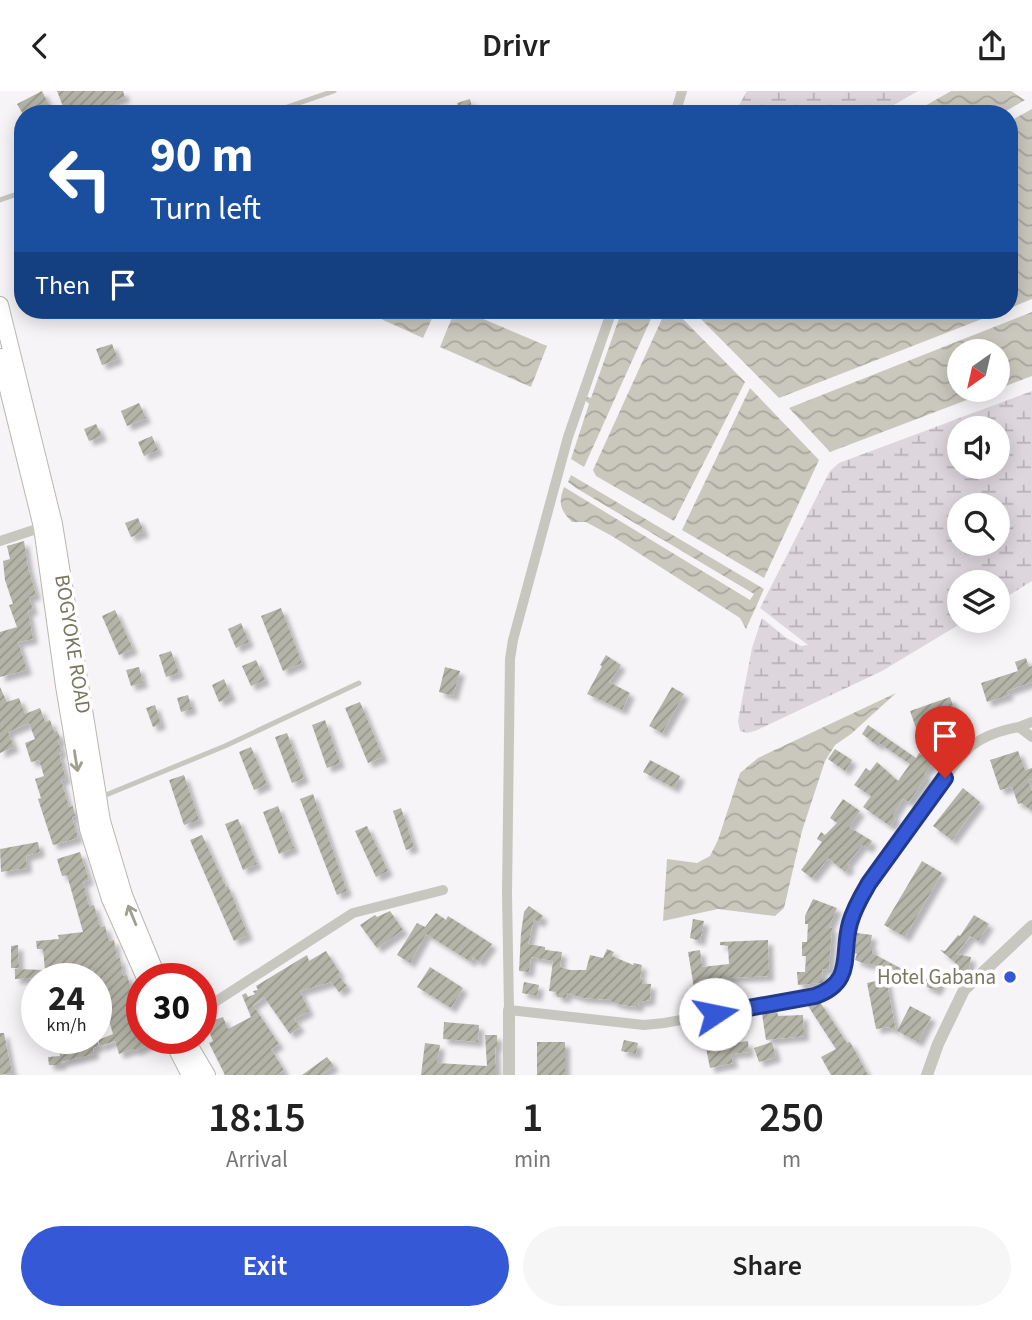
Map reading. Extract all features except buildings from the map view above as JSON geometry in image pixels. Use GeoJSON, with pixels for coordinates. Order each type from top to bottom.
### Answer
{"type":"FeatureCollection","features":[{"type":"Feature","properties":{"kind":"main road","name":"BOGYOKE ROAD"},"geometry":{"type":"LineString","coordinates":[[0,305],[48,526],[102,821],[124,895],[152,963]]}},
{"type":"Feature","properties":{"kind":"main road","name":"BOGYOKE ROAD"},"geometry":{"type":"LineString","coordinates":[[0,357],[48,526],[64,686],[88,829],[110,899],[138,963]]}},
{"type":"Feature","properties":{"kind":"main road"},"geometry":{"type":"LineString","coordinates":[[179,1054],[190,1075]]}},
{"type":"Feature","properties":{"kind":"main road"},"geometry":{"type":"LineString","coordinates":[[194,1054],[206,1075]]}},
{"type":"Feature","properties":{"kind":"street"},"geometry":{"type":"LineString","coordinates":[[509,1075],[507,893],[510,659],[568,437],[609,319]]}},
{"type":"Feature","properties":{"kind":"street"},"geometry":{"type":"LineString","coordinates":[[0,541],[48,526]]}},
{"type":"Feature","properties":{"kind":"street"},"geometry":{"type":"LineString","coordinates":[[509,1010],[644,1025],[815,996],[830,991],[841,978],[850,923],[869,883],[970,747],[982,738],[1032,722]]}},
{"type":"Feature","properties":{"kind":"street"},"geometry":{"type":"LineString","coordinates":[[1019,727],[1032,737]]}},
{"type":"Feature","properties":{"kind":"street"},"geometry":{"type":"LineString","coordinates":[[217,1001],[354,913],[443,890]]}},
{"type":"Feature","properties":{"kind":"street"},"geometry":{"type":"LineString","coordinates":[[927,1075],[938,1044],[964,990],[1032,926]]}},
{"type":"Feature","properties":{"kind":"lane"},"geometry":{"type":"LineString","coordinates":[[293,105],[334,91]]}},
{"type":"Feature","properties":{"kind":"lane"},"geometry":{"type":"LineString","coordinates":[[98,798],[225,746],[359,683]]}},
{"type":"Feature","properties":{"kind":"green space"},"geometry":{"type":"Polygon","coordinates":[[[747,91],[918,91],[894,105],[739,105],[747,91]]]}},
{"type":"Feature","properties":{"kind":"green space"},"geometry":{"type":"Polygon","coordinates":[[[1032,391],[1032,581],[1010,595],[1010,570],[947,570],[947,632],[882,671],[755,731],[740,731],[738,721],[752,648],[762,618],[785,637],[801,646],[808,645],[760,608],[830,471],[839,463],[947,423],[947,479],[1010,479],[1010,416],[965,416],[1000,403],[1010,403],[1010,399],[1032,391]]]}},
{"type":"Feature","properties":{"kind":"water"},"geometry":{"type":"Polygon","coordinates":[[[951,91],[1011,91],[1025,100],[1016,105],[927,105],[951,91]]]}},
{"type":"Feature","properties":{"kind":"water"},"geometry":{"type":"Polygon","coordinates":[[[1032,109],[1032,299],[1018,305],[1018,117],[1032,109]]]}},
{"type":"Feature","properties":{"kind":"water"},"geometry":{"type":"Polygon","coordinates":[[[1032,312],[1032,376],[1010,384],[1010,339],[964,339],[1032,312]]]}},
{"type":"Feature","properties":{"kind":"water"},"geometry":{"type":"Polygon","coordinates":[[[381,319],[432,319],[423,338],[381,319]]]}},
{"type":"Feature","properties":{"kind":"water"},"geometry":{"type":"Polygon","coordinates":[[[451,319],[483,319],[547,346],[531,387],[440,347],[451,319]]]}},
{"type":"Feature","properties":{"kind":"water"},"geometry":{"type":"Polygon","coordinates":[[[619,319],[651,319],[584,467],[571,459],[589,404],[585,400],[587,397],[591,398],[619,319]]]}},
{"type":"Feature","properties":{"kind":"water"},"geometry":{"type":"Polygon","coordinates":[[[662,319],[683,319],[745,382],[674,521],[596,476],[593,470],[662,319]]]}},
{"type":"Feature","properties":{"kind":"water"},"geometry":{"type":"Polygon","coordinates":[[[701,319],[982,319],[779,398],[701,319]]]}},
{"type":"Feature","properties":{"kind":"water"},"geometry":{"type":"Polygon","coordinates":[[[947,346],[947,403],[959,403],[830,452],[789,408],[947,346]]]}},
{"type":"Feature","properties":{"kind":"water"},"geometry":{"type":"Polygon","coordinates":[[[750,388],[819,460],[764,578],[682,530],[750,388]]]}},
{"type":"Feature","properties":{"kind":"water"},"geometry":{"type":"Polygon","coordinates":[[[571,475],[764,589],[746,629],[740,618],[612,536],[586,522],[572,522],[561,506],[564,487],[750,600],[754,594],[576,488],[568,482],[571,475]]]}},
{"type":"Feature","properties":{"kind":"water"},"geometry":{"type":"Polygon","coordinates":[[[896,693],[835,745],[825,761],[802,831],[784,908],[775,916],[718,909],[663,921],[667,859],[697,863],[710,856],[740,773],[758,758],[896,693]]]}},
{"type":"Feature","properties":{"kind":"place","name":"Hotel Gabana"},"geometry":{"type":"Point","coordinates":[1010,977]}},
{"type":"Feature","properties":{"kind":"route"},"geometry":{"type":"LineString","coordinates":[[715,1014],[815,996],[830,991],[836,985],[844,967],[850,923],[859,900],[945,778]]}}]}
